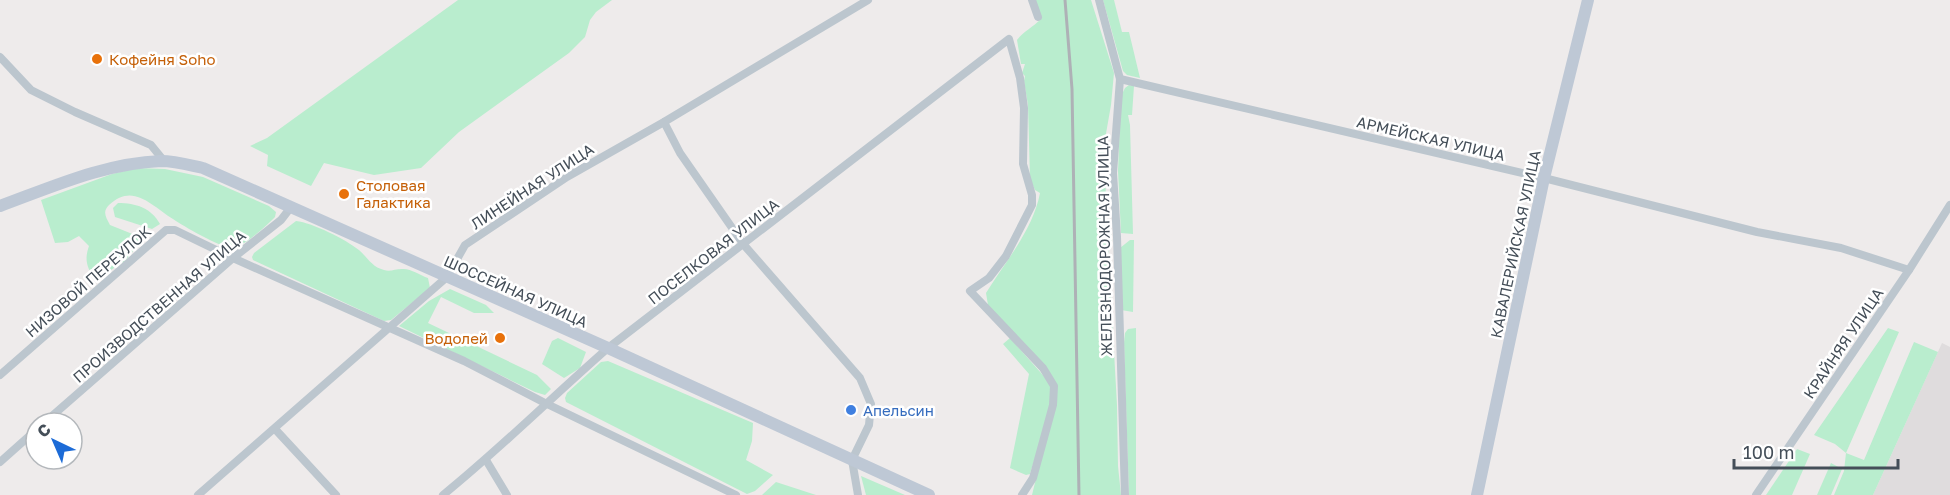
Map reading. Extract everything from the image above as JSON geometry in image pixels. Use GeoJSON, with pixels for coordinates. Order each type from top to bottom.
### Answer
{"type":"FeatureCollection","features":[{"type":"Feature","properties":{"kind":"main road","name":"КАВАЛЕРИЙСКАЯ УЛИЦА"},"geometry":{"type":"LineString","coordinates":[[1478,495],[1544,178],[1588,0]]}},
{"type":"Feature","properties":{"kind":"main road","name":"ШОССЕЙНАЯ УЛИЦА"},"geometry":{"type":"LineString","coordinates":[[0,206],[78,177],[124,165],[164,161],[203,168],[608,348],[928,495]]}},
{"type":"Feature","properties":{"kind":"street"},"geometry":{"type":"LineString","coordinates":[[1032,0],[1038,16]]}},
{"type":"Feature","properties":{"kind":"street","name":"ЖЕЛЕЗНОДОРОЖНАЯ УЛИЦА"},"geometry":{"type":"LineString","coordinates":[[1099,0],[1120,80],[1113,173],[1125,495]]}},
{"type":"Feature","properties":{"kind":"street","name":"ЛИНЕЙНАЯ УЛИЦА"},"geometry":{"type":"LineString","coordinates":[[198,495],[447,277],[465,245],[567,177],[664,122],[865,1]]}},
{"type":"Feature","properties":{"kind":"street","name":"ПОСЕЛКОВАЯ УЛИЦА"},"geometry":{"type":"LineString","coordinates":[[443,495],[486,460],[545,403],[608,348],[1008,39],[1020,78],[1024,108],[1023,164],[1032,195],[1032,205],[1006,256],[989,278],[970,291],[1043,368],[1054,386],[1053,405],[1033,478],[1022,495]]}},
{"type":"Feature","properties":{"kind":"street"},"geometry":{"type":"LineString","coordinates":[[0,57],[31,90],[151,145],[164,161]]}},
{"type":"Feature","properties":{"kind":"street","name":"АРМЕЙСКАЯ УЛИЦА"},"geometry":{"type":"LineString","coordinates":[[1120,80],[1544,178],[1757,232],[1841,248],[1910,270]]}},
{"type":"Feature","properties":{"kind":"street"},"geometry":{"type":"LineString","coordinates":[[664,122],[680,153],[744,245],[860,378],[871,404],[869,425],[852,460],[858,495]]}},
{"type":"Feature","properties":{"kind":"street","name":"КРАЙНЯЯ УЛИЦА"},"geometry":{"type":"LineString","coordinates":[[1756,495],[1910,270],[1950,205]]}},
{"type":"Feature","properties":{"kind":"street","name":"ПРОИЗВОДСТВЕННАЯ УЛИЦА"},"geometry":{"type":"LineString","coordinates":[[58,411],[233,258],[281,220],[291,207]]}},
{"type":"Feature","properties":{"kind":"street","name":"НИЗОВОЙ ПЕРЕУЛОК"},"geometry":{"type":"LineString","coordinates":[[0,375],[166,230],[175,230],[233,258]]}},
{"type":"Feature","properties":{"kind":"street"},"geometry":{"type":"LineString","coordinates":[[233,258],[464,361],[545,403],[736,495]]}},
{"type":"Feature","properties":{"kind":"street"},"geometry":{"type":"LineString","coordinates":[[275,429],[336,495]]}},
{"type":"Feature","properties":{"kind":"street"},"geometry":{"type":"LineString","coordinates":[[0,462],[24,441]]}},
{"type":"Feature","properties":{"kind":"street"},"geometry":{"type":"LineString","coordinates":[[486,460],[507,495]]}},
{"type":"Feature","properties":{"kind":"shaded area"},"geometry":{"type":"Polygon","coordinates":[[[1942,343],[1950,347],[1950,495],[1873,495],[1942,343]]]}},
{"type":"Feature","properties":{"kind":"green space"},"geometry":{"type":"Polygon","coordinates":[[[458,0],[612,0],[596,12],[590,20],[585,37],[569,53],[459,132],[421,168],[374,175],[324,163],[311,186],[267,166],[268,155],[250,146],[267,138],[458,0]]]}},
{"type":"Feature","properties":{"kind":"green space"},"geometry":{"type":"Polygon","coordinates":[[[1035,0],[1091,0],[1114,73],[1104,145],[1107,226],[1111,232],[1112,243],[1108,244],[1121,495],[1032,495],[1057,392],[988,305],[986,293],[1025,233],[1040,193],[1035,190],[1030,179],[1028,105],[1025,76],[1022,73],[1025,64],[1021,64],[1017,40],[1041,19],[1035,0]]]}},
{"type":"Feature","properties":{"kind":"green space"},"geometry":{"type":"Polygon","coordinates":[[[1103,0],[1114,0],[1122,32],[1129,32],[1140,78],[1127,75],[1123,71],[1103,0]]]}},
{"type":"Feature","properties":{"kind":"green space"},"geometry":{"type":"Polygon","coordinates":[[[1129,85],[1134,86],[1132,115],[1128,115],[1133,234],[1121,233],[1118,171],[1121,96],[1129,85]]]}},
{"type":"Feature","properties":{"kind":"green space"},"geometry":{"type":"Polygon","coordinates":[[[137,168],[165,169],[203,177],[269,206],[276,212],[275,217],[248,241],[231,248],[193,231],[142,198],[126,196],[118,198],[106,210],[105,215],[110,225],[140,237],[142,240],[125,261],[95,280],[87,264],[89,246],[79,236],[68,242],[55,243],[41,200],[112,174],[137,168]]]}},
{"type":"Feature","properties":{"kind":"green space"},"geometry":{"type":"Polygon","coordinates":[[[118,203],[131,204],[148,210],[160,224],[152,229],[115,217],[113,208],[118,203]]]}},
{"type":"Feature","properties":{"kind":"green space"},"geometry":{"type":"Polygon","coordinates":[[[296,221],[320,228],[346,241],[380,269],[408,270],[428,278],[430,288],[391,320],[384,321],[253,260],[254,253],[296,221]]]}},
{"type":"Feature","properties":{"kind":"green space"},"geometry":{"type":"Polygon","coordinates":[[[1130,240],[1134,240],[1133,312],[1121,310],[1120,248],[1130,240]]]}},
{"type":"Feature","properties":{"kind":"green space"},"geometry":{"type":"Polygon","coordinates":[[[450,289],[486,305],[494,313],[474,313],[441,297],[428,323],[537,375],[551,389],[545,395],[399,326],[429,301],[450,289]]]}},
{"type":"Feature","properties":{"kind":"green space"},"geometry":{"type":"Polygon","coordinates":[[[1136,328],[1136,495],[1129,495],[1124,343],[1128,329],[1136,328]]]}},
{"type":"Feature","properties":{"kind":"green space"},"geometry":{"type":"Polygon","coordinates":[[[1888,328],[1899,332],[1846,453],[1835,444],[1814,435],[1888,328]]]}},
{"type":"Feature","properties":{"kind":"green space"},"geometry":{"type":"Polygon","coordinates":[[[558,338],[586,352],[580,368],[564,378],[542,364],[552,341],[558,338]]]}},
{"type":"Feature","properties":{"kind":"green space"},"geometry":{"type":"Polygon","coordinates":[[[1010,338],[1049,382],[1051,392],[1045,428],[1030,474],[1026,475],[1010,468],[1029,374],[1003,344],[1010,338]]]}},
{"type":"Feature","properties":{"kind":"green space"},"geometry":{"type":"Polygon","coordinates":[[[1914,342],[1938,352],[1873,495],[1834,495],[1844,471],[1846,453],[1864,460],[1914,342]]]}},
{"type":"Feature","properties":{"kind":"green space"},"geometry":{"type":"Polygon","coordinates":[[[608,361],[753,423],[752,441],[746,460],[773,475],[755,491],[747,494],[566,402],[567,393],[601,362],[608,361]]]}},
{"type":"Feature","properties":{"kind":"green space"},"geometry":{"type":"Polygon","coordinates":[[[1797,449],[1810,454],[1792,495],[1766,495],[1797,449]]]}},
{"type":"Feature","properties":{"kind":"green space"},"geometry":{"type":"Polygon","coordinates":[[[1831,463],[1842,469],[1831,495],[1817,495],[1831,463]]]}},
{"type":"Feature","properties":{"kind":"green space"},"geometry":{"type":"Polygon","coordinates":[[[861,476],[905,495],[866,495],[861,476]]]}},
{"type":"Feature","properties":{"kind":"green space"},"geometry":{"type":"Polygon","coordinates":[[[776,482],[816,495],[762,495],[776,482]]]}},
{"type":"Feature","properties":{"kind":"railway"},"geometry":{"type":"LineString","coordinates":[[1065,0],[1072,89],[1079,495]]}},
{"type":"Feature","properties":{"kind":"place","name":"Кофейня Soho"},"geometry":{"type":"Point","coordinates":[97,59]}},
{"type":"Feature","properties":{"kind":"place","name":"Столовая Галактика"},"geometry":{"type":"Point","coordinates":[344,194]}},
{"type":"Feature","properties":{"kind":"place","name":"Водолей"},"geometry":{"type":"Point","coordinates":[500,338]}},
{"type":"Feature","properties":{"kind":"place","name":"Апельсин"},"geometry":{"type":"Point","coordinates":[851,410]}}]}
